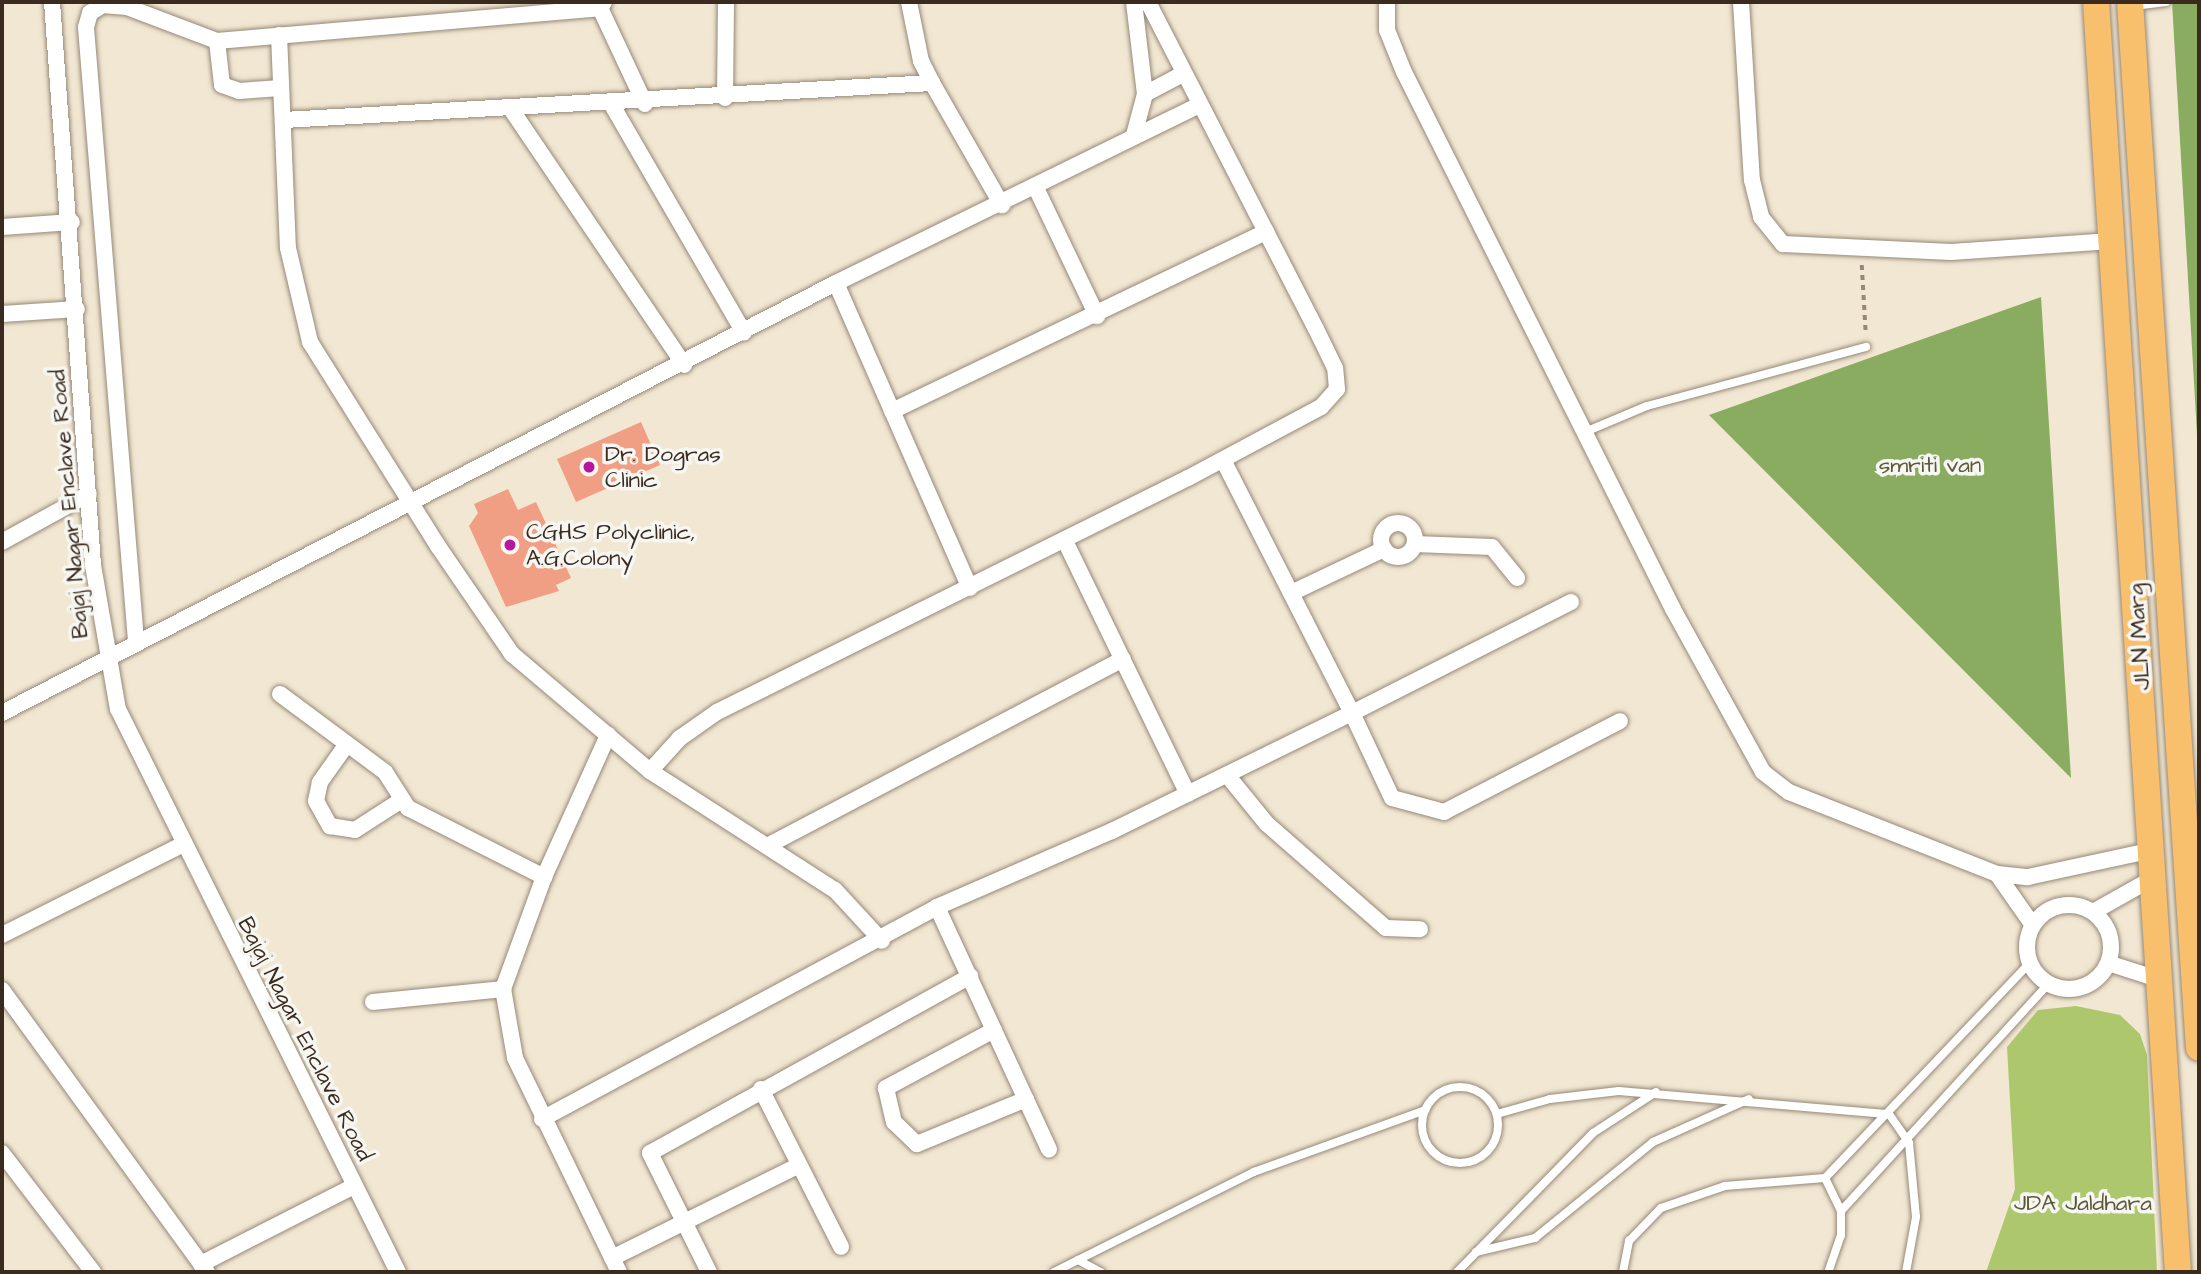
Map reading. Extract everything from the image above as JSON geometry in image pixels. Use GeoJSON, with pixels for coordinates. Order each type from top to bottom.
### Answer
{"type":"FeatureCollection","features":[{"type":"Feature","properties":{"kind":"main road","name":"JLN Marg"},"geometry":{"type":"LineString","coordinates":[[2096,2],[2165,1028],[2178,1271]]}},
{"type":"Feature","properties":{"kind":"main road","name":"JLN Marg"},"geometry":{"type":"LineString","coordinates":[[2131,4],[2199,1048]]}},
{"type":"Feature","properties":{"kind":"street","name":"Bajaj Nagar Enclave Road"},"geometry":{"type":"LineString","coordinates":[[52,2],[72,222],[89,494],[106,657],[122,720],[182,845],[398,1272]]}},
{"type":"Feature","properties":{"kind":"street"},"geometry":{"type":"LineString","coordinates":[[725,98],[726,2]]}},
{"type":"Feature","properties":{"kind":"street"},"geometry":{"type":"LineString","coordinates":[[909,2],[932,83],[1002,205]]}},
{"type":"Feature","properties":{"kind":"street"},"geometry":{"type":"LineString","coordinates":[[1134,2],[1145,94],[1135,135]]}},
{"type":"Feature","properties":{"kind":"street"},"geometry":{"type":"LineString","coordinates":[[650,771],[680,738],[717,712],[1223,460],[1321,407],[1338,382],[1266,232],[1183,75],[1148,2]]}},
{"type":"Feature","properties":{"kind":"street"},"geometry":{"type":"LineString","coordinates":[[1387,2],[1387,30],[1404,72],[1585,432],[1763,772],[1789,792],[1997,874],[2028,877],[2153,850]]}},
{"type":"Feature","properties":{"kind":"street"},"geometry":{"type":"LineString","coordinates":[[1741,2],[1752,180],[1761,217],[1783,244],[1862,250],[2112,242]]}},
{"type":"Feature","properties":{"kind":"street"},"geometry":{"type":"LineString","coordinates":[[136,641],[86,27],[103,5],[127,7],[217,41],[602,5],[645,104]]}},
{"type":"Feature","properties":{"kind":"street"},"geometry":{"type":"LineString","coordinates":[[279,35],[288,248],[310,342],[412,505],[512,654],[650,771],[835,890],[882,941]]}},
{"type":"Feature","properties":{"kind":"street"},"geometry":{"type":"LineString","coordinates":[[217,41],[222,85],[239,91],[280,88]]}},
{"type":"Feature","properties":{"kind":"street"},"geometry":{"type":"LineString","coordinates":[[1145,94],[1183,75]]}},
{"type":"Feature","properties":{"kind":"street"},"geometry":{"type":"LineString","coordinates":[[284,120],[645,104],[932,83]]}},
{"type":"Feature","properties":{"kind":"street"},"geometry":{"type":"LineString","coordinates":[[612,105],[744,333]]}},
{"type":"Feature","properties":{"kind":"street"},"geometry":{"type":"LineString","coordinates":[[2,713],[136,641],[412,505],[684,365],[836,283],[1002,205],[1135,135],[1199,105]]}},
{"type":"Feature","properties":{"kind":"street"},"geometry":{"type":"LineString","coordinates":[[511,109],[684,365]]}},
{"type":"Feature","properties":{"kind":"street"},"geometry":{"type":"LineString","coordinates":[[1036,188],[1097,316]]}},
{"type":"Feature","properties":{"kind":"street"},"geometry":{"type":"LineString","coordinates":[[2,227],[72,222]]}},
{"type":"Feature","properties":{"kind":"street"},"geometry":{"type":"LineString","coordinates":[[892,411],[1097,316],[1266,232]]}},
{"type":"Feature","properties":{"kind":"street"},"geometry":{"type":"LineString","coordinates":[[836,283],[970,588]]}},
{"type":"Feature","properties":{"kind":"street"},"geometry":{"type":"LineString","coordinates":[[2,314],[77,309]]}},
{"type":"Feature","properties":{"kind":"street"},"geometry":{"type":"LineString","coordinates":[[1223,460],[1392,797],[1414,809],[1444,812],[1620,721]]}},
{"type":"Feature","properties":{"kind":"street"},"geometry":{"type":"LineString","coordinates":[[2,541],[89,494]]}},
{"type":"Feature","properties":{"kind":"street"},"geometry":{"type":"LineString","coordinates":[[1384,549],[1382,534],[1392,524],[1410,527],[1415,544]]}},
{"type":"Feature","properties":{"kind":"street"},"geometry":{"type":"LineString","coordinates":[[1065,541],[1188,794]]}},
{"type":"Feature","properties":{"kind":"street"},"geometry":{"type":"LineString","coordinates":[[1290,593],[1384,549],[1403,556],[1415,544],[1492,547],[1517,578]]}},
{"type":"Feature","properties":{"kind":"street"},"geometry":{"type":"LineString","coordinates":[[542,1119],[882,941],[937,907],[1188,794],[1571,602]]}},
{"type":"Feature","properties":{"kind":"street"},"geometry":{"type":"LineString","coordinates":[[767,846],[1122,659]]}},
{"type":"Feature","properties":{"kind":"street"},"geometry":{"type":"LineString","coordinates":[[281,694],[385,772],[400,801],[544,877]]}},
{"type":"Feature","properties":{"kind":"street"},"geometry":{"type":"LineString","coordinates":[[608,735],[544,877],[503,989],[505,1027],[542,1119],[615,1265],[685,1224],[799,1165]]}},
{"type":"Feature","properties":{"kind":"street"},"geometry":{"type":"LineString","coordinates":[[347,744],[320,782],[316,801],[330,826],[355,830],[400,801]]}},
{"type":"Feature","properties":{"kind":"street"},"geometry":{"type":"LineString","coordinates":[[1227,775],[1267,824],[1386,928],[1420,929]]}},
{"type":"Feature","properties":{"kind":"street"},"geometry":{"type":"LineString","coordinates":[[2,935],[182,845]]}},
{"type":"Feature","properties":{"kind":"street"},"geometry":{"type":"LineString","coordinates":[[1997,874],[2032,924],[2029,964],[2048,984],[2076,989],[2108,963],[2110,935],[2093,912],[2067,904],[2032,924]]}},
{"type":"Feature","properties":{"kind":"street"},"geometry":{"type":"LineString","coordinates":[[2093,912],[2155,877]]}},
{"type":"Feature","properties":{"kind":"street"},"geometry":{"type":"LineString","coordinates":[[937,907],[1049,1149]]}},
{"type":"Feature","properties":{"kind":"street"},"geometry":{"type":"LineString","coordinates":[[2108,963],[2161,980]]}},
{"type":"Feature","properties":{"kind":"street"},"geometry":{"type":"LineString","coordinates":[[709,1272],[650,1153],[761,1089],[970,976]]}},
{"type":"Feature","properties":{"kind":"street"},"geometry":{"type":"LineString","coordinates":[[373,1002],[503,989]]}},
{"type":"Feature","properties":{"kind":"street"},"geometry":{"type":"LineString","coordinates":[[2,990],[204,1268],[354,1186]]}},
{"type":"Feature","properties":{"kind":"street"},"geometry":{"type":"LineString","coordinates":[[994,1030],[886,1088],[894,1122],[917,1144],[1026,1100]]}},
{"type":"Feature","properties":{"kind":"street"},"geometry":{"type":"LineString","coordinates":[[761,1089],[841,1247]]}},
{"type":"Feature","properties":{"kind":"street"},"geometry":{"type":"LineString","coordinates":[[2,1153],[93,1272]]}},
{"type":"Feature","properties":{"kind":"lane"},"geometry":{"type":"LineString","coordinates":[[2131,4],[2166,2]]}},
{"type":"Feature","properties":{"kind":"lane"},"geometry":{"type":"LineString","coordinates":[[1585,432],[1647,406],[1866,347]]}},
{"type":"Feature","properties":{"kind":"lane"},"geometry":{"type":"LineString","coordinates":[[1623,1272],[1629,1241],[1661,1208],[1725,1186],[1825,1178],[1889,1114],[2029,964]]}},
{"type":"Feature","properties":{"kind":"lane"},"geometry":{"type":"LineString","coordinates":[[1841,1211],[1909,1143],[2048,984]]}},
{"type":"Feature","properties":{"kind":"lane"},"geometry":{"type":"LineString","coordinates":[[1054,1272],[1254,1172],[1425,1110],[1443,1091],[1469,1087],[1497,1114]]}},
{"type":"Feature","properties":{"kind":"lane"},"geometry":{"type":"LineString","coordinates":[[1497,1114],[1550,1098],[1656,1092],[1751,1098],[1889,1114],[1909,1143],[1916,1217],[1906,1272]]}},
{"type":"Feature","properties":{"kind":"lane"},"geometry":{"type":"LineString","coordinates":[[1457,1272],[1593,1133],[1656,1092]]}},
{"type":"Feature","properties":{"kind":"lane"},"geometry":{"type":"LineString","coordinates":[[1476,1252],[1535,1238],[1677,1126],[1751,1098]]}},
{"type":"Feature","properties":{"kind":"lane"},"geometry":{"type":"LineString","coordinates":[[1425,1110],[1427,1145],[1458,1163],[1491,1148],[1497,1114]]}},
{"type":"Feature","properties":{"kind":"lane"},"geometry":{"type":"LineString","coordinates":[[1825,1178],[1841,1211],[1842,1236],[1828,1272]]}},
{"type":"Feature","properties":{"kind":"lane"},"geometry":{"type":"LineString","coordinates":[[1078,1261],[1101,1272]]}},
{"type":"Feature","properties":{"kind":"path"},"geometry":{"type":"LineString","coordinates":[[1862,250],[1866,347]]}},
{"type":"Feature","properties":{"kind":"green space"},"geometry":{"type":"Polygon","coordinates":[[[2172,2],[2199,2],[2199,469],[2172,2]]]}},
{"type":"Feature","properties":{"kind":"green space","name":"smriti van"},"geometry":{"type":"Polygon","coordinates":[[[2041,297],[2071,778],[1709,415],[2041,297]]]}},
{"type":"Feature","properties":{"kind":"green space","name":"JDA Jaldhara"},"geometry":{"type":"Polygon","coordinates":[[[2076,1006],[2120,1015],[2140,1034],[2147,1055],[2157,1272],[1986,1272],[2015,1189],[2007,1047],[2038,1010],[2076,1006]]]}},
{"type":"Feature","properties":{"kind":"building"},"geometry":{"type":"Polygon","coordinates":[[[641,422],[660,465],[576,502],[557,459],[641,422]]]}},
{"type":"Feature","properties":{"kind":"building"},"geometry":{"type":"Polygon","coordinates":[[[508,489],[518,510],[536,502],[571,578],[556,585],[559,591],[506,607],[469,526],[478,513],[474,504],[508,489]]]}},
{"type":"Feature","properties":{"kind":"place","name":"Dr. Dogras Clinic"},"geometry":{"type":"Point","coordinates":[589,467]}},
{"type":"Feature","properties":{"kind":"place","name":"CGHS Polyclinic, A.G.Colony"},"geometry":{"type":"Point","coordinates":[510,545]}}]}
